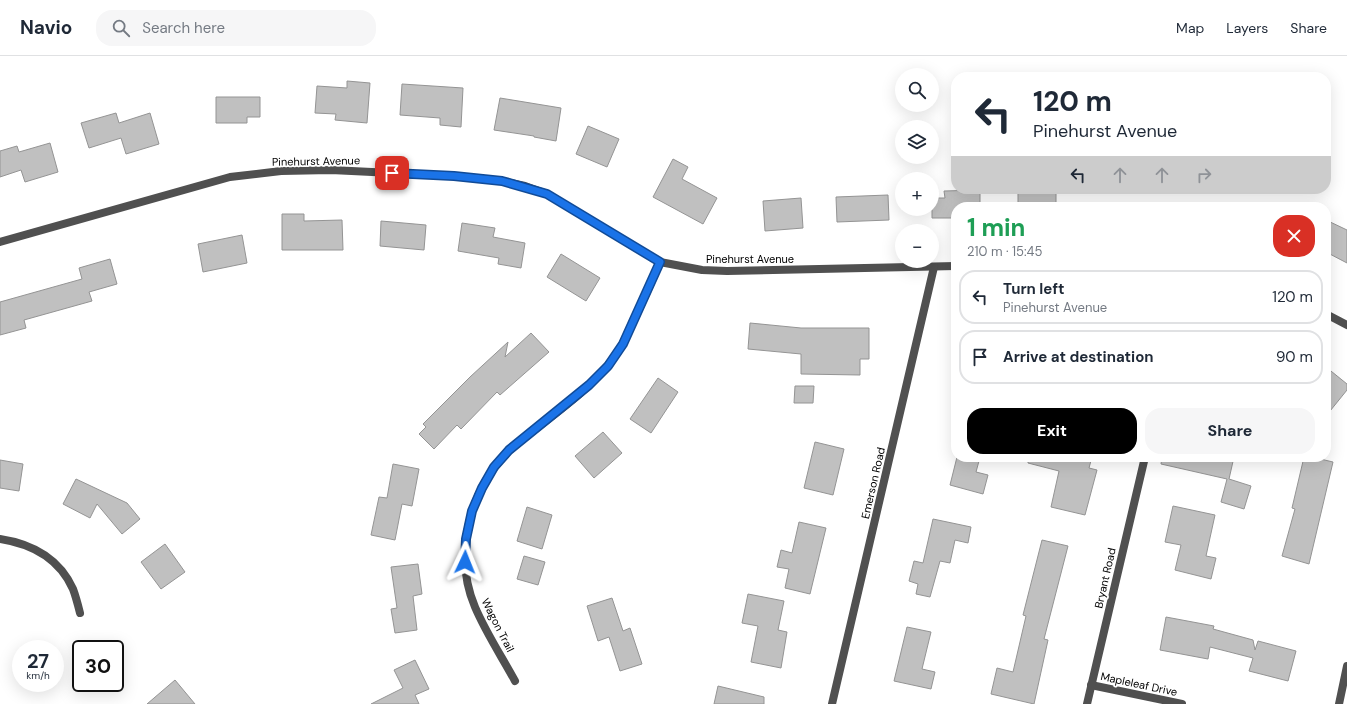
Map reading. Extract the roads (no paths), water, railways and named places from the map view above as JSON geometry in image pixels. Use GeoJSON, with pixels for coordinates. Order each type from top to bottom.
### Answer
{"type":"FeatureCollection","features":[{"type":"Feature","properties":{"kind":"street","name":"Pinehurst Avenue"},"geometry":{"type":"LineString","coordinates":[[0,242],[230,177],[280,172],[331,170],[454,176],[502,181],[525,186],[547,194],[660,262],[702,270],[726,271],[895,268]]}},
{"type":"Feature","properties":{"kind":"street","name":"Wagon Trail"},"geometry":{"type":"LineString","coordinates":[[515,681],[475,606],[468,582],[465,562],[466,539],[472,511],[491,472],[509,450],[584,389],[608,366],[623,344],[660,262]]}},
{"type":"Feature","properties":{"kind":"street","name":"Pinehurst Avenue"},"geometry":{"type":"LineString","coordinates":[[939,267],[951,266]]}},
{"type":"Feature","properties":{"kind":"street","name":"Emerson Road"},"geometry":{"type":"LineString","coordinates":[[832,704],[934,268]]}},
{"type":"Feature","properties":{"kind":"street"},"geometry":{"type":"LineString","coordinates":[[1331,317],[1347,325]]}},
{"type":"Feature","properties":{"kind":"street","name":"Bryant Road"},"geometry":{"type":"LineString","coordinates":[[1087,704],[1144,462]]}},
{"type":"Feature","properties":{"kind":"street"},"geometry":{"type":"LineString","coordinates":[[0,540],[16,542],[40,551],[60,567],[73,589],[80,613]]}},
{"type":"Feature","properties":{"kind":"street"},"geometry":{"type":"LineString","coordinates":[[1339,704],[1347,666]]}},
{"type":"Feature","properties":{"kind":"street","name":"Mapleleaf Drive"},"geometry":{"type":"LineString","coordinates":[[1091,685],[1182,704]]}}]}
